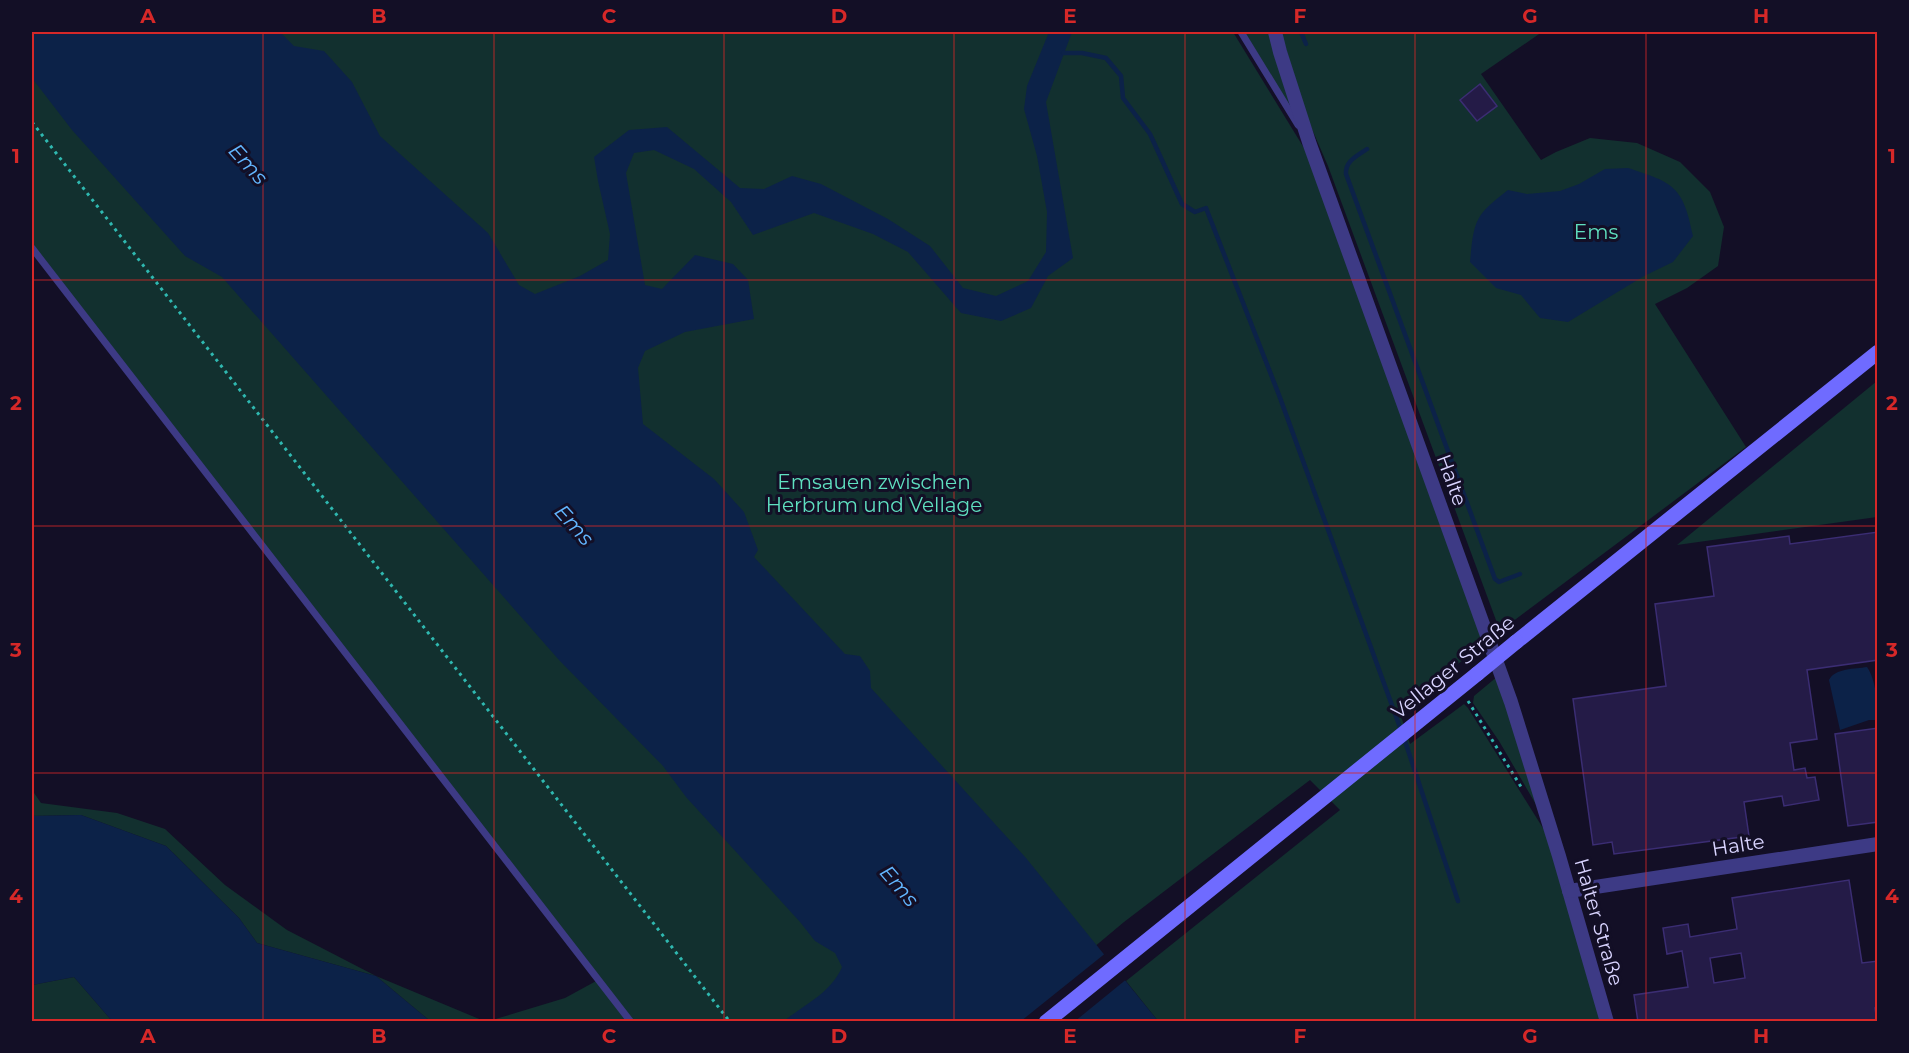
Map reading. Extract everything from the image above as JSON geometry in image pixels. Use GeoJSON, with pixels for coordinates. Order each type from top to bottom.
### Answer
{"type":"FeatureCollection","features":[{"type":"Feature","properties":{"kind":"main road","name":"Vellager Straße"},"geometry":{"type":"LineString","coordinates":[[1050,1018],[1878,352]]}},
{"type":"Feature","properties":{"kind":"street","name":"Halte"},"geometry":{"type":"LineString","coordinates":[[1275,32],[1309,142],[1504,683],[1552,833]]}},
{"type":"Feature","properties":{"kind":"street","name":"Halter Straße"},"geometry":{"type":"LineString","coordinates":[[1552,833],[1607,1022]]}},
{"type":"Feature","properties":{"kind":"street","name":"Halte"},"geometry":{"type":"LineString","coordinates":[[1569,891],[1878,844]]}},
{"type":"Feature","properties":{"kind":"lane"},"geometry":{"type":"LineString","coordinates":[[1241,32],[1309,142]]}},
{"type":"Feature","properties":{"kind":"lane"},"geometry":{"type":"LineString","coordinates":[[32,248],[631,1022]]}},
{"type":"Feature","properties":{"kind":"path"},"geometry":{"type":"LineString","coordinates":[[32,122],[730,1022]]}},
{"type":"Feature","properties":{"kind":"path"},"geometry":{"type":"LineString","coordinates":[[1467,698],[1527,796]]}},
{"type":"Feature","properties":{"kind":"green space","name":"Emsauen zwischen Herbrum und Vellage"},"geometry":{"type":"Polygon","coordinates":[[[32,32],[1233,32],[1315,166],[1486,642],[1399,710],[1410,744],[1464,704],[1468,708],[1551,841],[1604,1021],[1158,1021],[1126,981],[1340,810],[1310,780],[1124,922],[1006,1021],[489,1021],[565,998],[598,980],[32,248],[32,32]]]}},
{"type":"Feature","properties":{"kind":"green space"},"geometry":{"type":"Polygon","coordinates":[[[1242,32],[1272,32],[1301,129],[1242,32]]]}},
{"type":"Feature","properties":{"kind":"green space","name":"Ems"},"geometry":{"type":"Polygon","coordinates":[[[1281,32],[1542,32],[1481,74],[1541,160],[1590,138],[1637,143],[1680,162],[1710,192],[1724,227],[1718,266],[1687,288],[1655,304],[1746,447],[1500,631],[1328,166],[1305,113],[1281,32]]]}},
{"type":"Feature","properties":{"kind":"green space"},"geometry":{"type":"Polygon","coordinates":[[[1877,381],[1877,517],[1677,545],[1877,381]]]}},
{"type":"Feature","properties":{"kind":"green space"},"geometry":{"type":"Polygon","coordinates":[[[1498,676],[1545,820],[1499,741],[1473,703],[1474,696],[1498,676]]]}},
{"type":"Feature","properties":{"kind":"green space"},"geometry":{"type":"Polygon","coordinates":[[[32,790],[41,803],[117,813],[165,829],[225,885],[287,930],[376,976],[257,943],[239,918],[166,846],[81,815],[32,816],[32,790]]]}},
{"type":"Feature","properties":{"kind":"green space"},"geometry":{"type":"Polygon","coordinates":[[[376,976],[484,1021],[430,1021],[376,976]]]}},
{"type":"Feature","properties":{"kind":"green space"},"geometry":{"type":"Polygon","coordinates":[[[74,977],[112,1021],[32,1022],[32,985],[74,977]]]}},
{"type":"Feature","properties":{"kind":"water","name":"Ems"},"geometry":{"type":"Polygon","coordinates":[[[32,32],[280,32],[294,46],[324,51],[352,82],[380,136],[488,233],[519,285],[535,294],[580,276],[608,260],[610,234],[594,157],[629,130],[667,127],[740,188],[764,189],[792,176],[821,184],[888,219],[930,246],[963,288],[996,296],[1028,281],[1046,252],[1047,212],[1037,156],[1024,109],[1027,86],[1049,32],[1072,32],[1046,102],[1073,258],[1048,276],[1031,308],[1001,321],[961,313],[908,252],[873,234],[814,213],[753,235],[731,202],[694,169],[654,150],[634,153],[626,173],[645,285],[662,289],[695,255],[733,264],[748,280],[754,319],[685,332],[645,351],[638,368],[643,424],[714,479],[744,512],[758,550],[754,557],[845,654],[860,656],[870,671],[871,688],[1026,858],[1158,1021],[784,1021],[817,997],[837,976],[842,967],[835,953],[815,941],[686,797],[663,766],[559,660],[222,277],[185,256],[72,130],[32,78],[32,32]]]}},
{"type":"Feature","properties":{"kind":"water"},"geometry":{"type":"Polygon","coordinates":[[[1628,168],[1666,183],[1680,196],[1685,206],[1693,236],[1673,262],[1644,276],[1568,322],[1540,318],[1521,295],[1496,288],[1470,262],[1478,220],[1488,206],[1508,190],[1527,194],[1560,191],[1579,184],[1605,169],[1628,168]]]}},
{"type":"Feature","properties":{"kind":"water"},"geometry":{"type":"Polygon","coordinates":[[[1867,667],[1876,692],[1877,720],[1869,720],[1840,730],[1829,680],[1840,671],[1867,667]]]}},
{"type":"Feature","properties":{"kind":"water"},"geometry":{"type":"Polygon","coordinates":[[[81,815],[166,846],[239,918],[257,943],[376,976],[430,1021],[112,1021],[74,977],[32,985],[32,816],[81,815]]]}},
{"type":"Feature","properties":{"kind":"pier"},"geometry":{"type":"Polygon","coordinates":[[[1107,952],[1128,978],[1074,1022],[1021,1021],[1107,952]]]}},
{"type":"Feature","properties":{"kind":"building"},"geometry":{"type":"Polygon","coordinates":[[[1480,84],[1497,106],[1477,121],[1460,100],[1480,84]]]}},
{"type":"Feature","properties":{"kind":"building"},"geometry":{"type":"Polygon","coordinates":[[[1878,532],[1878,660],[1807,670],[1817,739],[1790,743],[1794,770],[1805,768],[1807,778],[1815,777],[1819,800],[1784,806],[1782,796],[1744,802],[1749,836],[1614,854],[1612,842],[1593,845],[1573,699],[1666,686],[1655,604],[1714,596],[1707,547],[1789,536],[1790,544],[1878,532]]]}},
{"type":"Feature","properties":{"kind":"building"},"geometry":{"type":"Polygon","coordinates":[[[1878,728],[1878,822],[1848,826],[1835,734],[1878,728]]]}},
{"type":"Feature","properties":{"kind":"building"},"geometry":{"type":"Polygon","coordinates":[[[1849,880],[1862,963],[1878,961],[1878,1008],[1875,1008],[1877,1022],[1638,1022],[1634,995],[1688,987],[1682,951],[1667,954],[1663,928],[1688,924],[1690,937],[1737,929],[1732,898],[1849,880]],[[1741,953],[1710,958],[1714,983],[1745,978],[1741,953]]]}},
{"type":"Feature","properties":{"kind":"waterway"},"geometry":{"type":"LineString","coordinates":[[1301,32],[1306,44]]}},
{"type":"Feature","properties":{"kind":"waterway"},"geometry":{"type":"LineString","coordinates":[[1063,53],[1082,53],[1106,58],[1121,76],[1123,98],[1150,134],[1182,204],[1195,212],[1206,208],[1279,395],[1401,730]]}},
{"type":"Feature","properties":{"kind":"waterway"},"geometry":{"type":"LineString","coordinates":[[1367,149],[1350,162],[1346,174],[1495,579],[1499,582],[1520,574]]}},
{"type":"Feature","properties":{"kind":"waterway"},"geometry":{"type":"LineString","coordinates":[[1404,738],[1458,901]]}}]}
